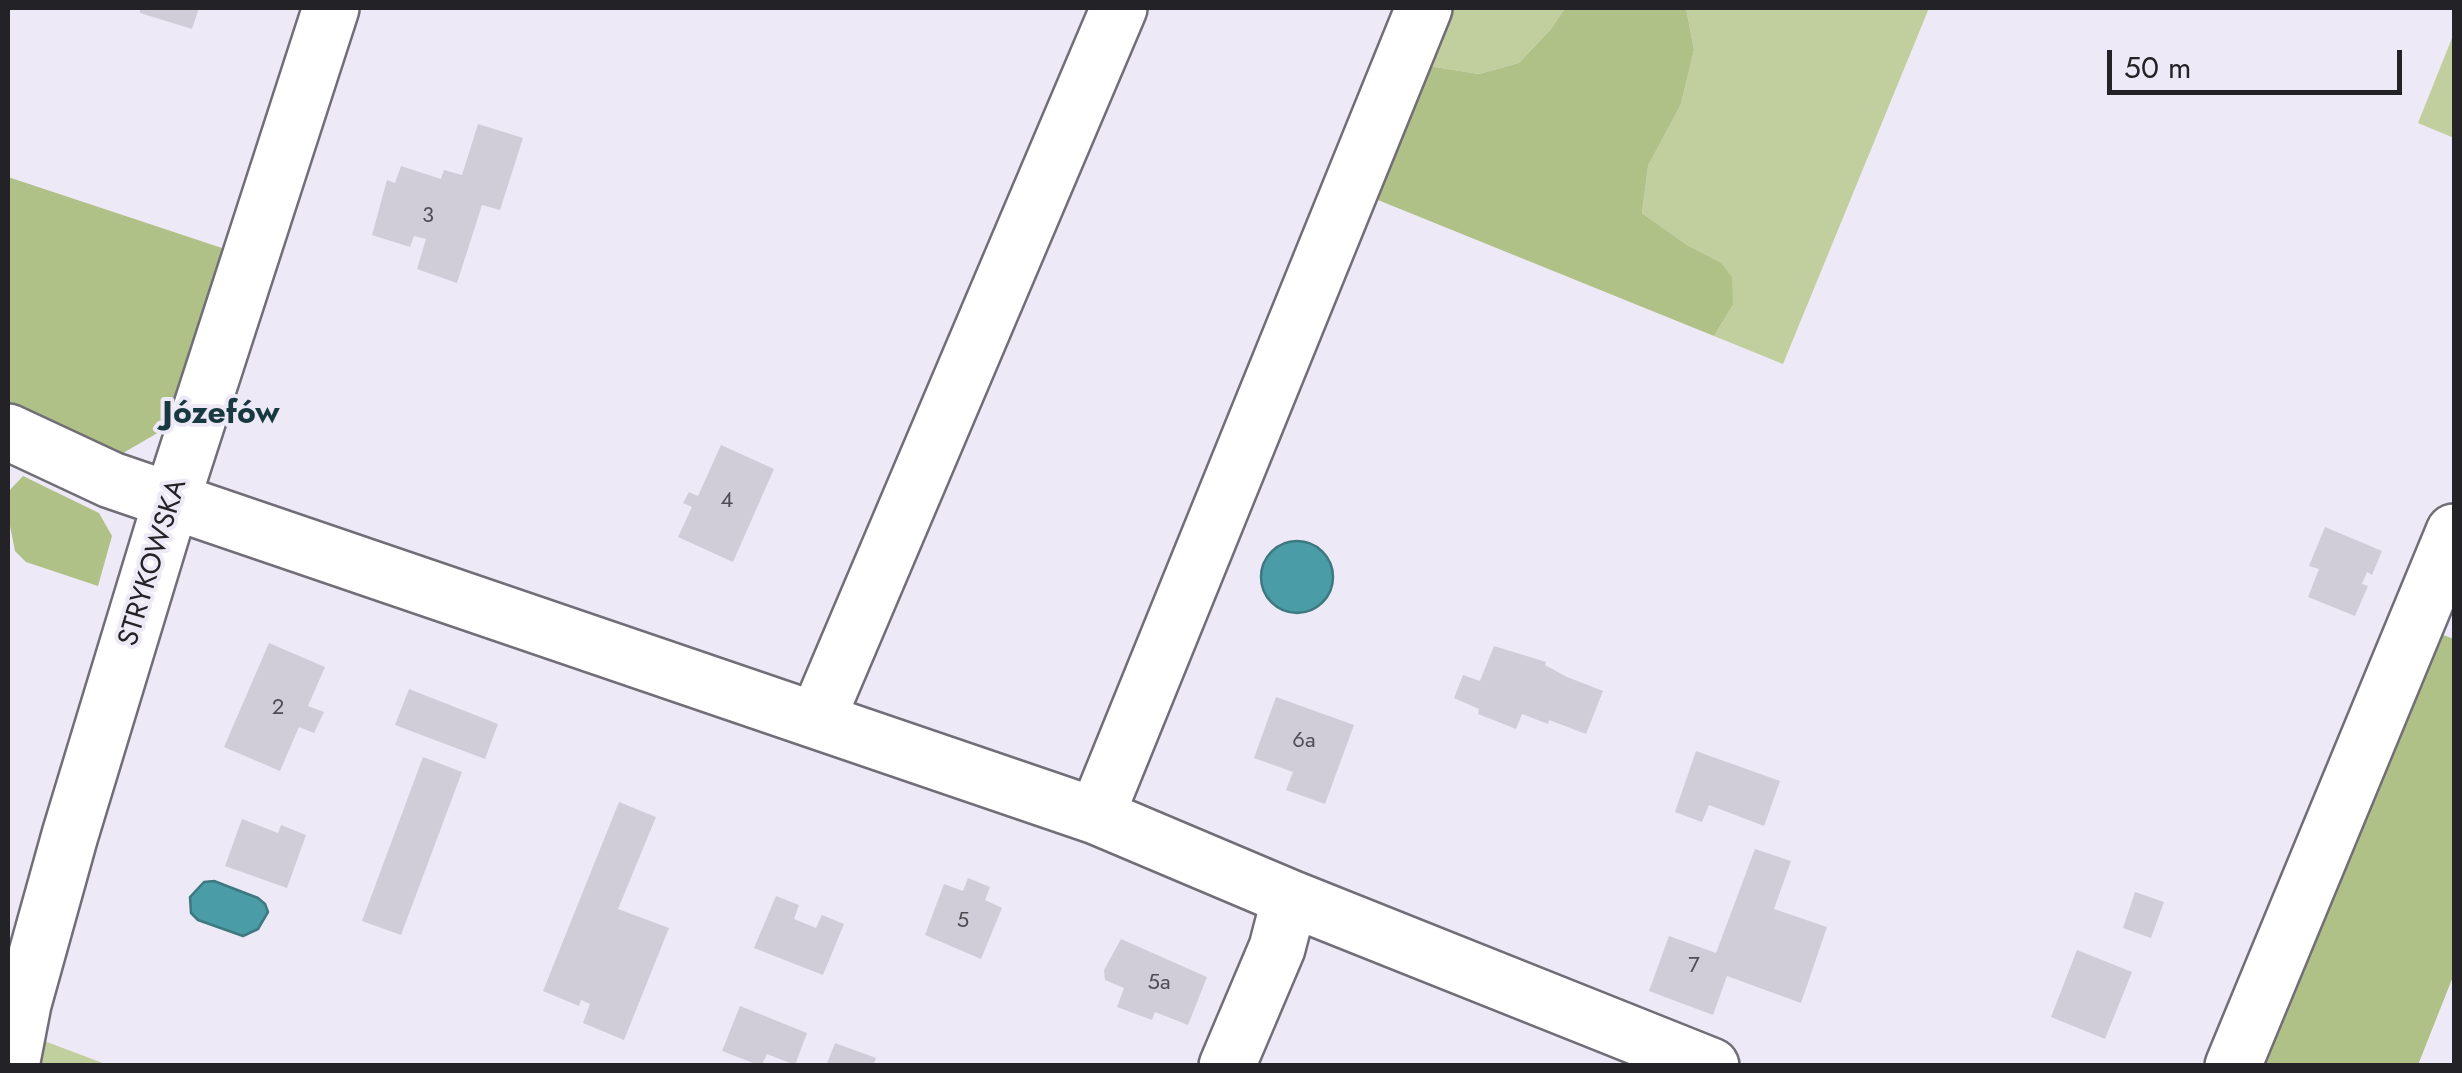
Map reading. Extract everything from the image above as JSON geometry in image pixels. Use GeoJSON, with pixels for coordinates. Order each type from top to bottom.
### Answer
{"type":"FeatureCollection","features":[{"type":"Feature","properties":{"kind":"street","name":"STRYKOWSKA"},"geometry":{"type":"LineString","coordinates":[[11,1066],[23,1004],[70,835],[172,499],[332,8]]}},
{"type":"Feature","properties":{"kind":"street"},"geometry":{"type":"LineString","coordinates":[[817,719],[1119,8]]}},
{"type":"Feature","properties":{"kind":"street"},"geometry":{"type":"LineString","coordinates":[[1096,816],[1424,8]]}},
{"type":"Feature","properties":{"kind":"street"},"geometry":{"type":"LineString","coordinates":[[8,432],[111,480],[1096,816],[1711,1066]]}},
{"type":"Feature","properties":{"kind":"street"},"geometry":{"type":"LineString","coordinates":[[2232,1066],[2454,532]]}},
{"type":"Feature","properties":{"kind":"street"},"geometry":{"type":"LineString","coordinates":[[1227,1066],[1277,948],[1290,898]]}},
{"type":"Feature","properties":{"kind":"green space"},"geometry":{"type":"Polygon","coordinates":[[[1446,8],[1565,8],[1519,63],[1479,74],[1422,65],[1446,8]]]}},
{"type":"Feature","properties":{"kind":"green space"},"geometry":{"type":"Polygon","coordinates":[[[1565,8],[1686,8],[1694,50],[1681,104],[1648,166],[1642,213],[1687,245],[1720,262],[1732,277],[1733,305],[1714,336],[1368,196],[1422,65],[1479,74],[1519,63],[1565,8]]]}},
{"type":"Feature","properties":{"kind":"green space"},"geometry":{"type":"Polygon","coordinates":[[[1686,8],[1929,8],[1783,364],[1714,336],[1733,305],[1720,262],[1687,245],[1642,213],[1648,166],[1681,104],[1694,50],[1686,8]]]}},
{"type":"Feature","properties":{"kind":"green space"},"geometry":{"type":"Polygon","coordinates":[[[2454,33],[2454,138],[2418,123],[2454,33]]]}},
{"type":"Feature","properties":{"kind":"green space"},"geometry":{"type":"Polygon","coordinates":[[[8,177],[225,249],[166,428],[118,456],[8,402],[8,177]]]}},
{"type":"Feature","properties":{"kind":"green space"},"geometry":{"type":"Polygon","coordinates":[[[23,476],[99,513],[112,536],[98,586],[26,562],[15,551],[8,492],[23,476]]]}},
{"type":"Feature","properties":{"kind":"green space"},"geometry":{"type":"Polygon","coordinates":[[[2433,631],[2454,639],[2454,974],[2418,1065],[2255,1066],[2433,631]]]}},
{"type":"Feature","properties":{"kind":"green space"},"geometry":{"type":"Polygon","coordinates":[[[39,1039],[108,1065],[34,1066],[39,1039]]]}},
{"type":"Feature","properties":{"kind":"water"},"geometry":{"type":"Polygon","coordinates":[[[1297,541],[1322,552],[1333,577],[1322,602],[1297,613],[1272,602],[1261,577],[1272,552],[1297,541]]]}},
{"type":"Feature","properties":{"kind":"water"},"geometry":{"type":"Polygon","coordinates":[[[214,881],[265,904],[268,912],[258,929],[243,936],[198,920],[191,913],[190,897],[204,882],[214,881]]]}},
{"type":"Feature","properties":{"kind":"building"},"geometry":{"type":"Polygon","coordinates":[[[140,8],[199,8],[192,29],[140,13],[140,8]]]}},
{"type":"Feature","properties":{"kind":"building"},"geometry":{"type":"Polygon","coordinates":[[[478,124],[523,138],[500,210],[482,205],[457,283],[417,269],[426,239],[414,236],[410,247],[372,235],[387,180],[395,183],[401,166],[441,179],[444,170],[462,175],[478,124]]]}},
{"type":"Feature","properties":{"kind":"building"},"geometry":{"type":"Polygon","coordinates":[[[721,445],[774,469],[733,562],[678,537],[692,507],[683,503],[689,492],[698,496],[721,445]]]}},
{"type":"Feature","properties":{"kind":"building"},"geometry":{"type":"Polygon","coordinates":[[[2325,527],[2382,551],[2372,575],[2367,572],[2362,584],[2368,586],[2355,616],[2308,597],[2319,569],[2309,566],[2325,527]]]}},
{"type":"Feature","properties":{"kind":"building"},"geometry":{"type":"Polygon","coordinates":[[[269,643],[325,667],[308,706],[324,712],[314,733],[299,727],[280,771],[224,747],[269,643]]]}},
{"type":"Feature","properties":{"kind":"building"},"geometry":{"type":"Polygon","coordinates":[[[1494,646],[1546,662],[1545,665],[1567,677],[1603,691],[1586,734],[1522,714],[1516,729],[1478,714],[1479,709],[1454,698],[1463,675],[1480,681],[1494,646]]]}},
{"type":"Feature","properties":{"kind":"building"},"geometry":{"type":"Polygon","coordinates":[[[409,689],[498,724],[485,759],[395,725],[409,689]]]}},
{"type":"Feature","properties":{"kind":"building"},"geometry":{"type":"Polygon","coordinates":[[[1276,697],[1354,725],[1325,804],[1286,790],[1293,772],[1254,758],[1276,697]]]}},
{"type":"Feature","properties":{"kind":"building"},"geometry":{"type":"Polygon","coordinates":[[[1696,751],[1780,781],[1764,826],[1709,805],[1702,822],[1675,812],[1696,751]]]}},
{"type":"Feature","properties":{"kind":"building"},"geometry":{"type":"Polygon","coordinates":[[[423,757],[462,772],[401,935],[362,921],[423,757]]]}},
{"type":"Feature","properties":{"kind":"building"},"geometry":{"type":"Polygon","coordinates":[[[619,802],[656,817],[618,909],[669,928],[624,1040],[583,1023],[590,1004],[581,1000],[579,1006],[543,991],[619,802]]]}},
{"type":"Feature","properties":{"kind":"building"},"geometry":{"type":"Polygon","coordinates":[[[242,819],[278,833],[281,825],[306,835],[287,888],[225,866],[242,819]]]}},
{"type":"Feature","properties":{"kind":"building"},"geometry":{"type":"Polygon","coordinates":[[[1755,849],[1791,861],[1774,909],[1827,927],[1801,1003],[1727,976],[1713,1015],[1649,991],[1669,936],[1716,953],[1755,849]]]}},
{"type":"Feature","properties":{"kind":"building"},"geometry":{"type":"Polygon","coordinates":[[[968,878],[990,887],[985,900],[1002,908],[981,959],[925,935],[944,884],[963,891],[968,878]]]}},
{"type":"Feature","properties":{"kind":"building"},"geometry":{"type":"Polygon","coordinates":[[[2135,892],[2164,902],[2151,938],[2123,928],[2135,892]]]}},
{"type":"Feature","properties":{"kind":"building"},"geometry":{"type":"Polygon","coordinates":[[[776,896],[799,905],[794,919],[816,928],[822,915],[844,924],[823,975],[754,948],[776,896]]]}},
{"type":"Feature","properties":{"kind":"building"},"geometry":{"type":"Polygon","coordinates":[[[1121,939],[1207,977],[1188,1025],[1155,1012],[1152,1020],[1117,1007],[1124,988],[1105,980],[1104,970],[1121,939]]]}},
{"type":"Feature","properties":{"kind":"building"},"geometry":{"type":"Polygon","coordinates":[[[2077,950],[2132,972],[2105,1039],[2051,1017],[2077,950]]]}},
{"type":"Feature","properties":{"kind":"building"},"geometry":{"type":"Polygon","coordinates":[[[740,1006],[807,1033],[795,1065],[767,1054],[761,1066],[722,1051],[740,1006]]]}},
{"type":"Feature","properties":{"kind":"building"},"geometry":{"type":"Polygon","coordinates":[[[835,1043],[876,1058],[873,1066],[826,1066],[835,1043]]]}},
{"type":"Feature","properties":{"kind":"district","name":"Józefów"},"geometry":{"type":"Point","coordinates":[221,415]}}]}
